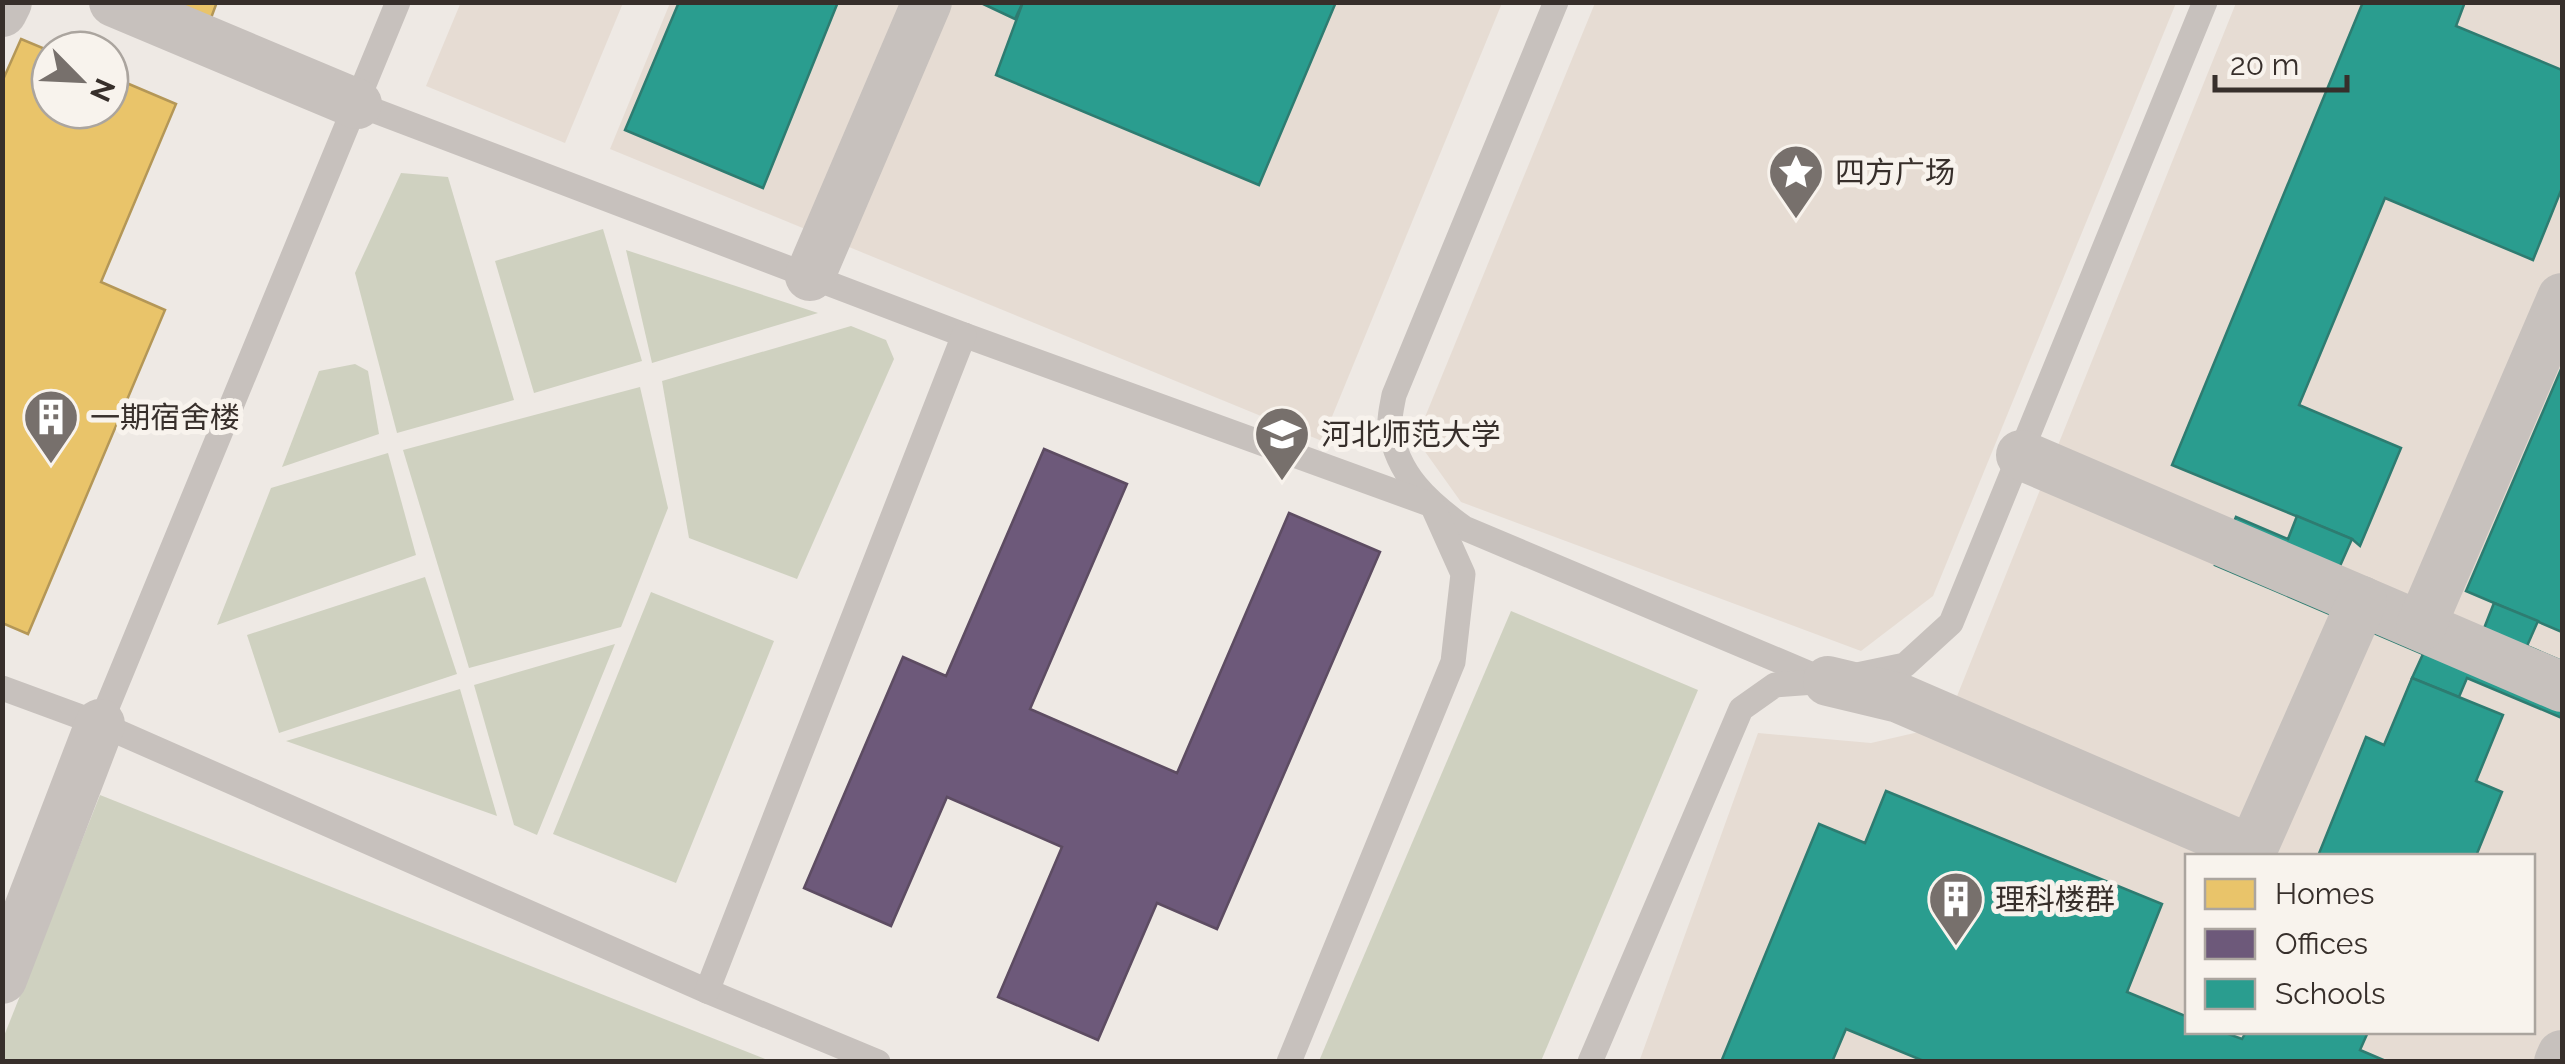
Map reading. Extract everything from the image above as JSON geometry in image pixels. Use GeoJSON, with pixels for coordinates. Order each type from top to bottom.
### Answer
{"type":"FeatureCollection","features":[{"type":"Feature","properties":{"kind":"street"},"geometry":{"type":"LineString","coordinates":[[2,12],[7,2]]}},
{"type":"Feature","properties":{"kind":"street"},"geometry":{"type":"LineString","coordinates":[[114,2],[357,104]]}},
{"type":"Feature","properties":{"kind":"street"},"geometry":{"type":"LineString","coordinates":[[810,276],[926,2]]}},
{"type":"Feature","properties":{"kind":"street"},"geometry":{"type":"LineString","coordinates":[[2421,626],[2562,298]]}},
{"type":"Feature","properties":{"kind":"street"},"geometry":{"type":"LineString","coordinates":[[2021,455],[2562,686]]}},
{"type":"Feature","properties":{"kind":"street"},"geometry":{"type":"LineString","coordinates":[[1828,681],[1899,698],[2252,850],[2362,601]]}},
{"type":"Feature","properties":{"kind":"street"},"geometry":{"type":"LineString","coordinates":[[2,979],[100,724]]}},
{"type":"Feature","properties":{"kind":"street"},"geometry":{"type":"LineString","coordinates":[[2560,1062],[2562,1054]]}},
{"type":"Feature","properties":{"kind":"lane"},"geometry":{"type":"LineString","coordinates":[[100,724],[398,2]]}},
{"type":"Feature","properties":{"kind":"lane"},"geometry":{"type":"LineString","coordinates":[[1556,2],[1394,396],[1390,425],[1397,451],[1410,480],[1432,504],[1464,528],[1828,681]]}},
{"type":"Feature","properties":{"kind":"lane"},"geometry":{"type":"LineString","coordinates":[[1590,1062],[1741,709],[1775,685],[1828,681],[1905,665],[1951,623],[2204,2]]}},
{"type":"Feature","properties":{"kind":"lane"},"geometry":{"type":"LineString","coordinates":[[357,104],[964,335],[1432,504],[1463,574],[1453,662],[1289,1062]]}},
{"type":"Feature","properties":{"kind":"lane"},"geometry":{"type":"LineString","coordinates":[[708,991],[964,335]]}},
{"type":"Feature","properties":{"kind":"lane"},"geometry":{"type":"LineString","coordinates":[[2,688],[100,724],[878,1062]]}},
{"type":"Feature","properties":{"kind":"green space"},"geometry":{"type":"Polygon","coordinates":[[[401,173],[448,177],[514,400],[397,433],[355,273],[401,173]]]}},
{"type":"Feature","properties":{"kind":"green space"},"geometry":{"type":"Polygon","coordinates":[[[603,229],[642,361],[534,393],[495,261],[603,229]]]}},
{"type":"Feature","properties":{"kind":"green space"},"geometry":{"type":"Polygon","coordinates":[[[626,250],[818,313],[652,363],[626,250]]]}},
{"type":"Feature","properties":{"kind":"green space"},"geometry":{"type":"Polygon","coordinates":[[[851,326],[886,340],[894,359],[797,579],[689,538],[662,381],[851,326]]]}},
{"type":"Feature","properties":{"kind":"green space"},"geometry":{"type":"Polygon","coordinates":[[[355,364],[368,371],[379,434],[282,467],[319,371],[355,364]]]}},
{"type":"Feature","properties":{"kind":"green space"},"geometry":{"type":"Polygon","coordinates":[[[640,387],[668,508],[621,627],[469,668],[403,450],[640,387]]]}},
{"type":"Feature","properties":{"kind":"green space"},"geometry":{"type":"Polygon","coordinates":[[[388,453],[416,555],[217,625],[271,488],[388,453]]]}},
{"type":"Feature","properties":{"kind":"green space"},"geometry":{"type":"Polygon","coordinates":[[[425,577],[457,674],[279,733],[247,635],[425,577]]]}},
{"type":"Feature","properties":{"kind":"green space"},"geometry":{"type":"Polygon","coordinates":[[[651,592],[774,641],[676,883],[553,834],[651,592]]]}},
{"type":"Feature","properties":{"kind":"green space"},"geometry":{"type":"Polygon","coordinates":[[[1511,611],[1698,690],[1541,1061],[1319,1061],[1511,611]]]}},
{"type":"Feature","properties":{"kind":"green space"},"geometry":{"type":"Polygon","coordinates":[[[615,644],[537,835],[514,825],[474,685],[615,644]]]}},
{"type":"Feature","properties":{"kind":"green space"},"geometry":{"type":"Polygon","coordinates":[[[460,689],[497,816],[286,741],[460,689]]]}},
{"type":"Feature","properties":{"kind":"green space"},"geometry":{"type":"Polygon","coordinates":[[[100,795],[770,1061],[3,1062],[2,1041],[100,795]]]}},
{"type":"Feature","properties":{"kind":"shaded area"},"geometry":{"type":"Polygon","coordinates":[[[461,2],[623,3],[565,143],[426,86],[461,2]]]}},
{"type":"Feature","properties":{"kind":"shaded area"},"geometry":{"type":"Polygon","coordinates":[[[670,3],[1502,3],[1322,441],[610,149],[670,3]]]}},
{"type":"Feature","properties":{"kind":"shaded area","name":"四方广场"},"geometry":{"type":"Polygon","coordinates":[[[1595,3],[2176,3],[1933,596],[1861,651],[1461,502],[1416,439],[1595,3]]]}},
{"type":"Feature","properties":{"kind":"shaded area"},"geometry":{"type":"Polygon","coordinates":[[[2236,3],[2562,3],[2562,1061],[1639,1062],[1758,733],[1871,743],[1945,726],[2236,3]]]}},
{"type":"Feature","properties":{"kind":"building: Homes"},"geometry":{"type":"Polygon","coordinates":[[[174,2],[217,2],[211,18],[174,2]]]}},
{"type":"Feature","properties":{"kind":"building: Homes","name":"一期宿舍楼"},"geometry":{"type":"Polygon","coordinates":[[[21,39],[30,43],[30,130],[130,130],[130,84],[176,104],[101,282],[165,310],[28,634],[2,623],[2,82],[21,39]]]}},
{"type":"Feature","properties":{"kind":"building: Offices"},"geometry":{"type":"Polygon","coordinates":[[[1044,449],[1127,484],[1030,709],[1177,773],[1289,513],[1380,552],[1217,929],[1157,903],[1098,1040],[998,997],[1062,847],[947,797],[891,926],[804,888],[903,657],[946,676],[1044,449]]]}},
{"type":"Feature","properties":{"kind":"building: Schools"},"geometry":{"type":"Polygon","coordinates":[[[679,2],[838,2],[763,188],[625,130],[679,2]]]}},
{"type":"Feature","properties":{"kind":"building: Schools"},"geometry":{"type":"Polygon","coordinates":[[[979,2],[1023,2],[1015,19],[979,2]]]}},
{"type":"Feature","properties":{"kind":"building: Schools"},"geometry":{"type":"Polygon","coordinates":[[[1023,2],[1336,2],[1259,185],[996,75],[1023,2]]]}},
{"type":"Feature","properties":{"kind":"building: Schools"},"geometry":{"type":"Polygon","coordinates":[[[2363,2],[2465,2],[2456,26],[2562,70],[2562,188],[2533,260],[2385,198],[2299,405],[2401,448],[2360,546],[2352,539],[2172,465],[2363,2]]]}},
{"type":"Feature","properties":{"kind":"building: Schools"},"geometry":{"type":"Polygon","coordinates":[[[2562,367],[2562,632],[2466,591],[2562,367]]]}},
{"type":"Feature","properties":{"kind":"building: Schools"},"geometry":{"type":"Polygon","coordinates":[[[2297,516],[2352,539],[2336,575],[2481,636],[2494,603],[2538,621],[2527,646],[2562,661],[2562,718],[2467,678],[2459,697],[2412,678],[2423,654],[2215,565],[2236,517],[2288,539],[2297,516]]]}},
{"type":"Feature","properties":{"kind":"building: Schools"},"geometry":{"type":"Polygon","coordinates":[[[2412,678],[2503,715],[2476,781],[2502,792],[2477,854],[2319,854],[2366,737],[2384,745],[2412,678]]]}},
{"type":"Feature","properties":{"kind":"building: Schools","name":"理科楼群"},"geometry":{"type":"Polygon","coordinates":[[[1886,791],[2162,904],[2127,992],[2185,1016],[2185,1034],[2228,1034],[2242,1039],[2245,1034],[2367,1034],[2360,1050],[2388,1062],[1926,1062],[1846,1029],[1832,1062],[1721,1062],[1819,824],[1865,843],[1886,791]]]}},
{"type":"Feature","properties":{"kind":"place","name":"四方广场"},"geometry":{"type":"Point","coordinates":[1796,221]}},
{"type":"Feature","properties":{"kind":"place","name":"一期宿舍楼"},"geometry":{"type":"Point","coordinates":[51,466]}},
{"type":"Feature","properties":{"kind":"place","name":"河北师范大学"},"geometry":{"type":"Point","coordinates":[1282,483]}},
{"type":"Feature","properties":{"kind":"place","name":"理科楼群"},"geometry":{"type":"Point","coordinates":[1956,948]}}]}
